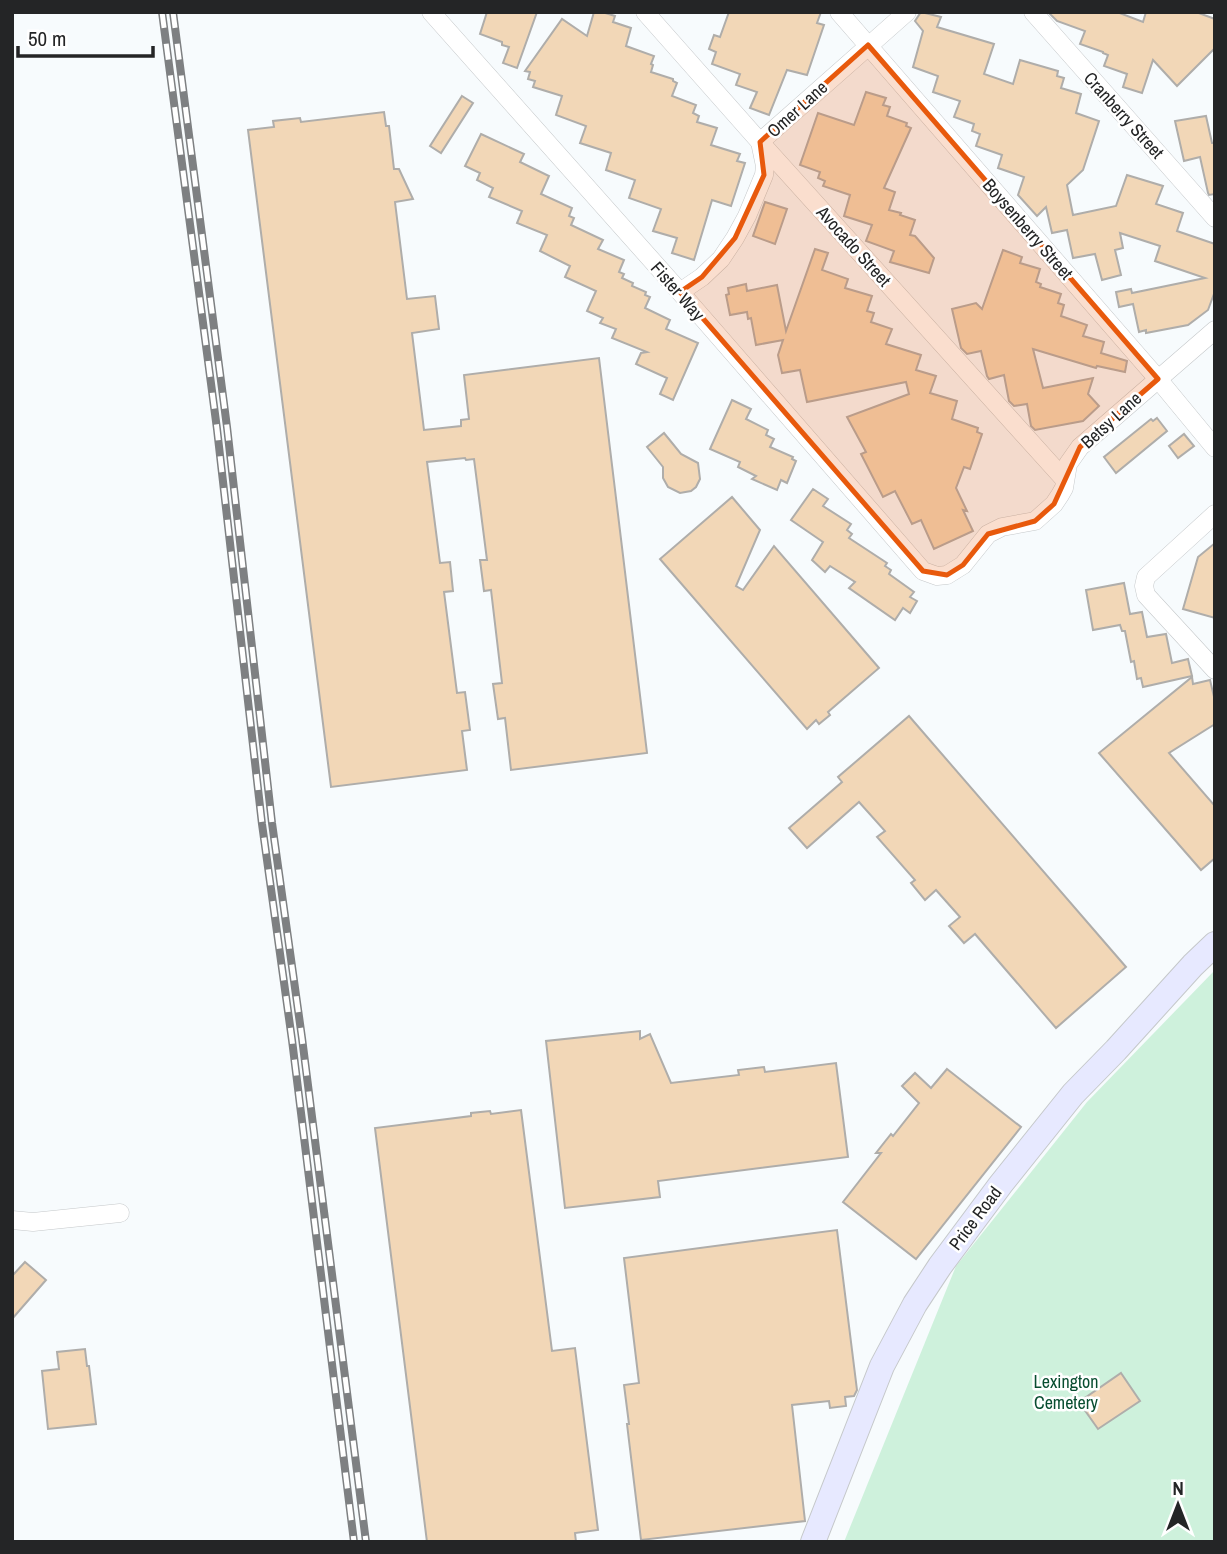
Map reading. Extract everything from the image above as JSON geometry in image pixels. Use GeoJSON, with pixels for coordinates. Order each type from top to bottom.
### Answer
{"type":"FeatureCollection","features":[{"type":"Feature","properties":{"kind":"street","name":"Fister Way"},"geometry":{"type":"LineString","coordinates":[[431,12],[923,571]]}},
{"type":"Feature","properties":{"kind":"street","name":"Avocado Street"},"geometry":{"type":"LineString","coordinates":[[645,12],[1065,479]]}},
{"type":"Feature","properties":{"kind":"street","name":"Boysenberry Street"},"geometry":{"type":"LineString","coordinates":[[839,12],[1215,448]]}},
{"type":"Feature","properties":{"kind":"street","name":"Omer Lane"},"geometry":{"type":"LineString","coordinates":[[680,292],[702,278],[721,259],[747,216],[764,175],[760,142],[907,12]]}},
{"type":"Feature","properties":{"kind":"street","name":"Cranberry Street"},"geometry":{"type":"LineString","coordinates":[[1033,12],[1215,218]]}},
{"type":"Feature","properties":{"kind":"street","name":"Betsy Lane"},"geometry":{"type":"LineString","coordinates":[[923,571],[937,576],[947,575],[963,565],[988,534],[1002,527],[1035,521],[1060,495],[1068,464],[1080,447],[1215,330]]}},
{"type":"Feature","properties":{"kind":"street"},"geometry":{"type":"LineString","coordinates":[[1215,514],[1146,576],[1143,586],[1146,595],[1215,670]]}},
{"type":"Feature","properties":{"kind":"street","name":"Price Road"},"geometry":{"type":"LineString","coordinates":[[813,1542],[882,1366],[915,1304],[940,1265],[1073,1094],[1215,944]]}},
{"type":"Feature","properties":{"kind":"street"},"geometry":{"type":"LineString","coordinates":[[12,1220],[33,1222],[120,1213]]}},
{"type":"Feature","properties":{"kind":"highlighted area"},"geometry":{"type":"Polygon","coordinates":[[[868,45],[1158,379],[1080,447],[1054,504],[1035,521],[988,534],[963,565],[947,575],[923,571],[680,292],[702,277],[735,238],[764,175],[760,142],[868,45]]]}},
{"type":"Feature","properties":{"kind":"green space","name":"Lexington Cemetery"},"geometry":{"type":"Polygon","coordinates":[[[1215,970],[1215,1542],[844,1542],[956,1266],[1087,1102],[1215,970]]]}},
{"type":"Feature","properties":{"kind":"building"},"geometry":{"type":"Polygon","coordinates":[[[487,12],[537,12],[517,68],[503,63],[509,47],[480,34],[487,12]]]}},
{"type":"Feature","properties":{"kind":"building"},"geometry":{"type":"Polygon","coordinates":[[[594,12],[615,16],[613,22],[631,28],[626,46],[654,56],[651,72],[673,79],[677,83],[672,96],[696,105],[693,113],[699,116],[697,122],[717,128],[711,145],[740,154],[737,161],[745,163],[731,206],[712,200],[694,260],[672,253],[677,238],[653,231],[661,209],[629,198],[635,180],[606,170],[611,153],[580,143],[586,126],[556,115],[562,96],[533,87],[535,81],[528,79],[530,72],[525,71],[562,19],[587,36],[594,12]]]}},
{"type":"Feature","properties":{"kind":"building"},"geometry":{"type":"Polygon","coordinates":[[[729,12],[821,12],[817,23],[824,25],[807,75],[787,70],[769,115],[750,108],[757,92],[736,85],[740,74],[712,64],[716,52],[709,49],[714,35],[720,37],[729,12]]]}},
{"type":"Feature","properties":{"kind":"building"},"geometry":{"type":"Polygon","coordinates":[[[921,12],[941,17],[937,27],[994,44],[984,74],[1013,84],[1020,60],[1058,71],[1057,76],[1064,78],[1061,88],[1081,94],[1076,113],[1099,121],[1083,170],[1067,185],[1073,215],[1116,206],[1127,175],[1163,186],[1156,204],[1183,213],[1177,231],[1215,244],[1215,291],[1208,310],[1188,325],[1139,332],[1133,304],[1119,307],[1116,292],[1131,289],[1132,293],[1205,278],[1155,261],[1160,246],[1120,233],[1123,248],[1115,250],[1121,275],[1102,280],[1095,254],[1073,258],[1067,230],[1052,233],[1046,207],[1037,216],[1018,195],[1024,177],[998,168],[1002,155],[976,146],[980,134],[972,131],[974,124],[954,117],[960,101],[933,92],[938,76],[913,67],[923,31],[915,21],[921,12]]]}},
{"type":"Feature","properties":{"kind":"building"},"geometry":{"type":"Polygon","coordinates":[[[1048,12],[1117,12],[1143,22],[1146,12],[1196,12],[1215,19],[1215,48],[1177,86],[1153,60],[1142,93],[1123,87],[1127,74],[1104,66],[1108,55],[1080,44],[1085,31],[1057,21],[1048,12]]]}},
{"type":"Feature","properties":{"kind":"building"},"geometry":{"type":"Polygon","coordinates":[[[866,92],[886,98],[883,105],[890,107],[887,116],[907,123],[906,126],[911,128],[884,188],[895,192],[889,210],[915,220],[910,235],[915,236],[934,258],[929,273],[890,262],[894,251],[866,241],[872,225],[844,216],[850,195],[823,186],[825,181],[818,178],[820,172],[800,165],[818,113],[854,125],[866,92]]]}},
{"type":"Feature","properties":{"kind":"building"},"geometry":{"type":"Polygon","coordinates":[[[462,96],[473,103],[441,153],[430,146],[462,96]]]}},
{"type":"Feature","properties":{"kind":"building"},"geometry":{"type":"Polygon","coordinates":[[[384,112],[386,126],[389,126],[394,169],[399,169],[413,199],[395,202],[407,299],[435,296],[439,329],[412,333],[424,430],[461,426],[461,420],[469,419],[464,375],[599,358],[647,753],[511,770],[505,718],[498,719],[493,684],[502,683],[491,590],[484,591],[480,560],[487,560],[474,459],[427,462],[440,563],[450,562],[453,591],[444,592],[457,693],[465,692],[470,730],[462,731],[467,770],[331,787],[248,130],[274,127],[273,121],[300,118],[301,122],[384,112]]]}},
{"type":"Feature","properties":{"kind":"building"},"geometry":{"type":"Polygon","coordinates":[[[1206,116],[1212,143],[1215,143],[1215,194],[1209,195],[1200,157],[1184,161],[1175,121],[1206,116]]]}},
{"type":"Feature","properties":{"kind":"building"},"geometry":{"type":"Polygon","coordinates":[[[481,134],[524,154],[520,162],[549,176],[541,194],[572,208],[569,216],[574,218],[571,225],[603,240],[598,249],[624,260],[619,272],[624,274],[622,278],[646,292],[645,295],[650,297],[645,308],[670,320],[666,329],[698,343],[673,400],[660,394],[667,378],[636,364],[641,353],[647,352],[612,338],[616,329],[600,323],[603,318],[587,311],[596,291],[565,277],[570,266],[540,251],[547,235],[517,223],[522,211],[489,197],[493,188],[477,180],[480,173],[465,166],[481,134]]]}},
{"type":"Feature","properties":{"kind":"building"},"geometry":{"type":"Polygon","coordinates":[[[765,202],[787,209],[775,244],[753,236],[765,202]]]}},
{"type":"Feature","properties":{"kind":"building"},"geometry":{"type":"Polygon","coordinates":[[[815,249],[828,253],[822,270],[848,279],[845,288],[872,296],[867,311],[874,313],[871,322],[892,329],[886,344],[921,355],[916,370],[936,376],[930,393],[957,401],[952,419],[978,428],[977,432],[982,434],[970,469],[964,467],[956,488],[973,531],[934,549],[921,520],[912,524],[895,491],[883,497],[861,454],[866,452],[847,417],[909,394],[906,382],[807,402],[800,370],[782,373],[778,355],[783,340],[756,345],[751,318],[748,319],[747,312],[730,315],[726,295],[729,294],[728,288],[746,284],[747,291],[777,285],[786,331],[815,249]]]}},
{"type":"Feature","properties":{"kind":"building"},"geometry":{"type":"Polygon","coordinates":[[[1003,250],[1022,257],[1020,263],[1040,269],[1036,282],[1041,284],[1040,287],[1061,294],[1058,303],[1064,305],[1061,316],[1087,325],[1083,336],[1104,342],[1101,353],[1127,361],[1125,372],[1097,366],[1096,368],[1033,349],[1043,388],[1093,378],[1088,394],[1099,406],[1083,421],[1035,430],[1031,426],[1027,404],[1014,406],[1009,401],[1004,375],[989,379],[981,351],[967,354],[961,348],[952,309],[976,303],[982,309],[1003,250]]]}},
{"type":"Feature","properties":{"kind":"building"},"geometry":{"type":"Polygon","coordinates":[[[732,400],[751,409],[746,419],[768,430],[766,435],[774,439],[770,447],[796,461],[787,483],[781,480],[777,490],[752,479],[756,476],[738,467],[740,462],[710,449],[732,400]]]}},
{"type":"Feature","properties":{"kind":"building"},"geometry":{"type":"Polygon","coordinates":[[[1157,418],[1167,431],[1116,473],[1104,457],[1151,419],[1153,421],[1157,418]]]}},
{"type":"Feature","properties":{"kind":"building"},"geometry":{"type":"Polygon","coordinates":[[[664,433],[681,454],[698,463],[700,479],[691,491],[680,493],[668,487],[663,478],[663,467],[647,447],[664,433]]]}},
{"type":"Feature","properties":{"kind":"building"},"geometry":{"type":"Polygon","coordinates":[[[1184,434],[1194,446],[1178,458],[1169,446],[1184,434]]]}},
{"type":"Feature","properties":{"kind":"building"},"geometry":{"type":"Polygon","coordinates":[[[813,489],[828,499],[823,506],[851,524],[847,530],[852,534],[849,538],[887,563],[885,566],[891,570],[889,574],[914,592],[910,597],[917,601],[910,613],[903,608],[895,620],[849,588],[855,582],[830,566],[825,572],[812,560],[823,542],[791,520],[813,489]]]}},
{"type":"Feature","properties":{"kind":"building"},"geometry":{"type":"Polygon","coordinates":[[[732,497],[760,530],[736,586],[743,590],[774,546],[879,668],[828,712],[830,715],[819,724],[816,720],[807,729],[660,559],[732,497]]]}},
{"type":"Feature","properties":{"kind":"building"},"geometry":{"type":"Polygon","coordinates":[[[1215,543],[1215,618],[1183,609],[1198,557],[1215,543]]]}},
{"type":"Feature","properties":{"kind":"building"},"geometry":{"type":"Polygon","coordinates":[[[1124,583],[1130,614],[1142,612],[1147,637],[1166,634],[1172,663],[1188,659],[1192,676],[1143,687],[1141,678],[1137,679],[1125,631],[1122,631],[1120,625],[1093,630],[1086,590],[1124,583]]]}},
{"type":"Feature","properties":{"kind":"building"},"geometry":{"type":"Polygon","coordinates":[[[1192,677],[1193,684],[1210,680],[1215,701],[1215,724],[1169,753],[1215,806],[1215,858],[1201,870],[1099,753],[1192,677]]]}},
{"type":"Feature","properties":{"kind":"building"},"geometry":{"type":"Polygon","coordinates":[[[909,716],[1126,967],[1056,1028],[975,934],[964,943],[949,926],[960,917],[936,890],[925,900],[911,883],[915,880],[877,837],[885,831],[859,802],[807,848],[789,828],[842,782],[838,777],[909,716]]]}},
{"type":"Feature","properties":{"kind":"building"},"geometry":{"type":"Polygon","coordinates":[[[640,1031],[640,1039],[650,1034],[671,1083],[739,1075],[738,1070],[764,1067],[765,1072],[836,1063],[848,1157],[658,1181],[660,1197],[565,1208],[546,1041],[640,1031]]]}},
{"type":"Feature","properties":{"kind":"building"},"geometry":{"type":"Polygon","coordinates":[[[947,1069],[1021,1127],[916,1259],[843,1202],[881,1153],[876,1153],[919,1103],[902,1086],[915,1073],[931,1088],[947,1069]]]}},
{"type":"Feature","properties":{"kind":"building"},"geometry":{"type":"Polygon","coordinates":[[[521,1110],[552,1351],[575,1348],[598,1530],[575,1533],[576,1542],[427,1542],[375,1128],[471,1116],[471,1113],[490,1111],[491,1114],[521,1110]]]}},
{"type":"Feature","properties":{"kind":"building"},"geometry":{"type":"Polygon","coordinates":[[[837,1230],[857,1390],[854,1396],[845,1397],[846,1406],[830,1408],[829,1401],[792,1405],[805,1521],[641,1540],[624,1385],[639,1383],[624,1258],[837,1230]]]}},
{"type":"Feature","properties":{"kind":"building"},"geometry":{"type":"Polygon","coordinates":[[[25,1262],[46,1280],[12,1319],[12,1276],[25,1262]]]}},
{"type":"Feature","properties":{"kind":"building"},"geometry":{"type":"Polygon","coordinates":[[[85,1349],[96,1424],[48,1429],[42,1371],[59,1369],[57,1352],[85,1349]]]}},
{"type":"Feature","properties":{"kind":"building"},"geometry":{"type":"Polygon","coordinates":[[[1121,1373],[1140,1401],[1098,1429],[1079,1402],[1121,1373]]]}},
{"type":"Feature","properties":{"kind":"railway"},"geometry":{"type":"LineString","coordinates":[[162,12],[217,429],[262,824],[292,1040],[354,1542]]}},
{"type":"Feature","properties":{"kind":"railway"},"geometry":{"type":"LineString","coordinates":[[173,12],[227,427],[272,823],[366,1542]]}}]}
